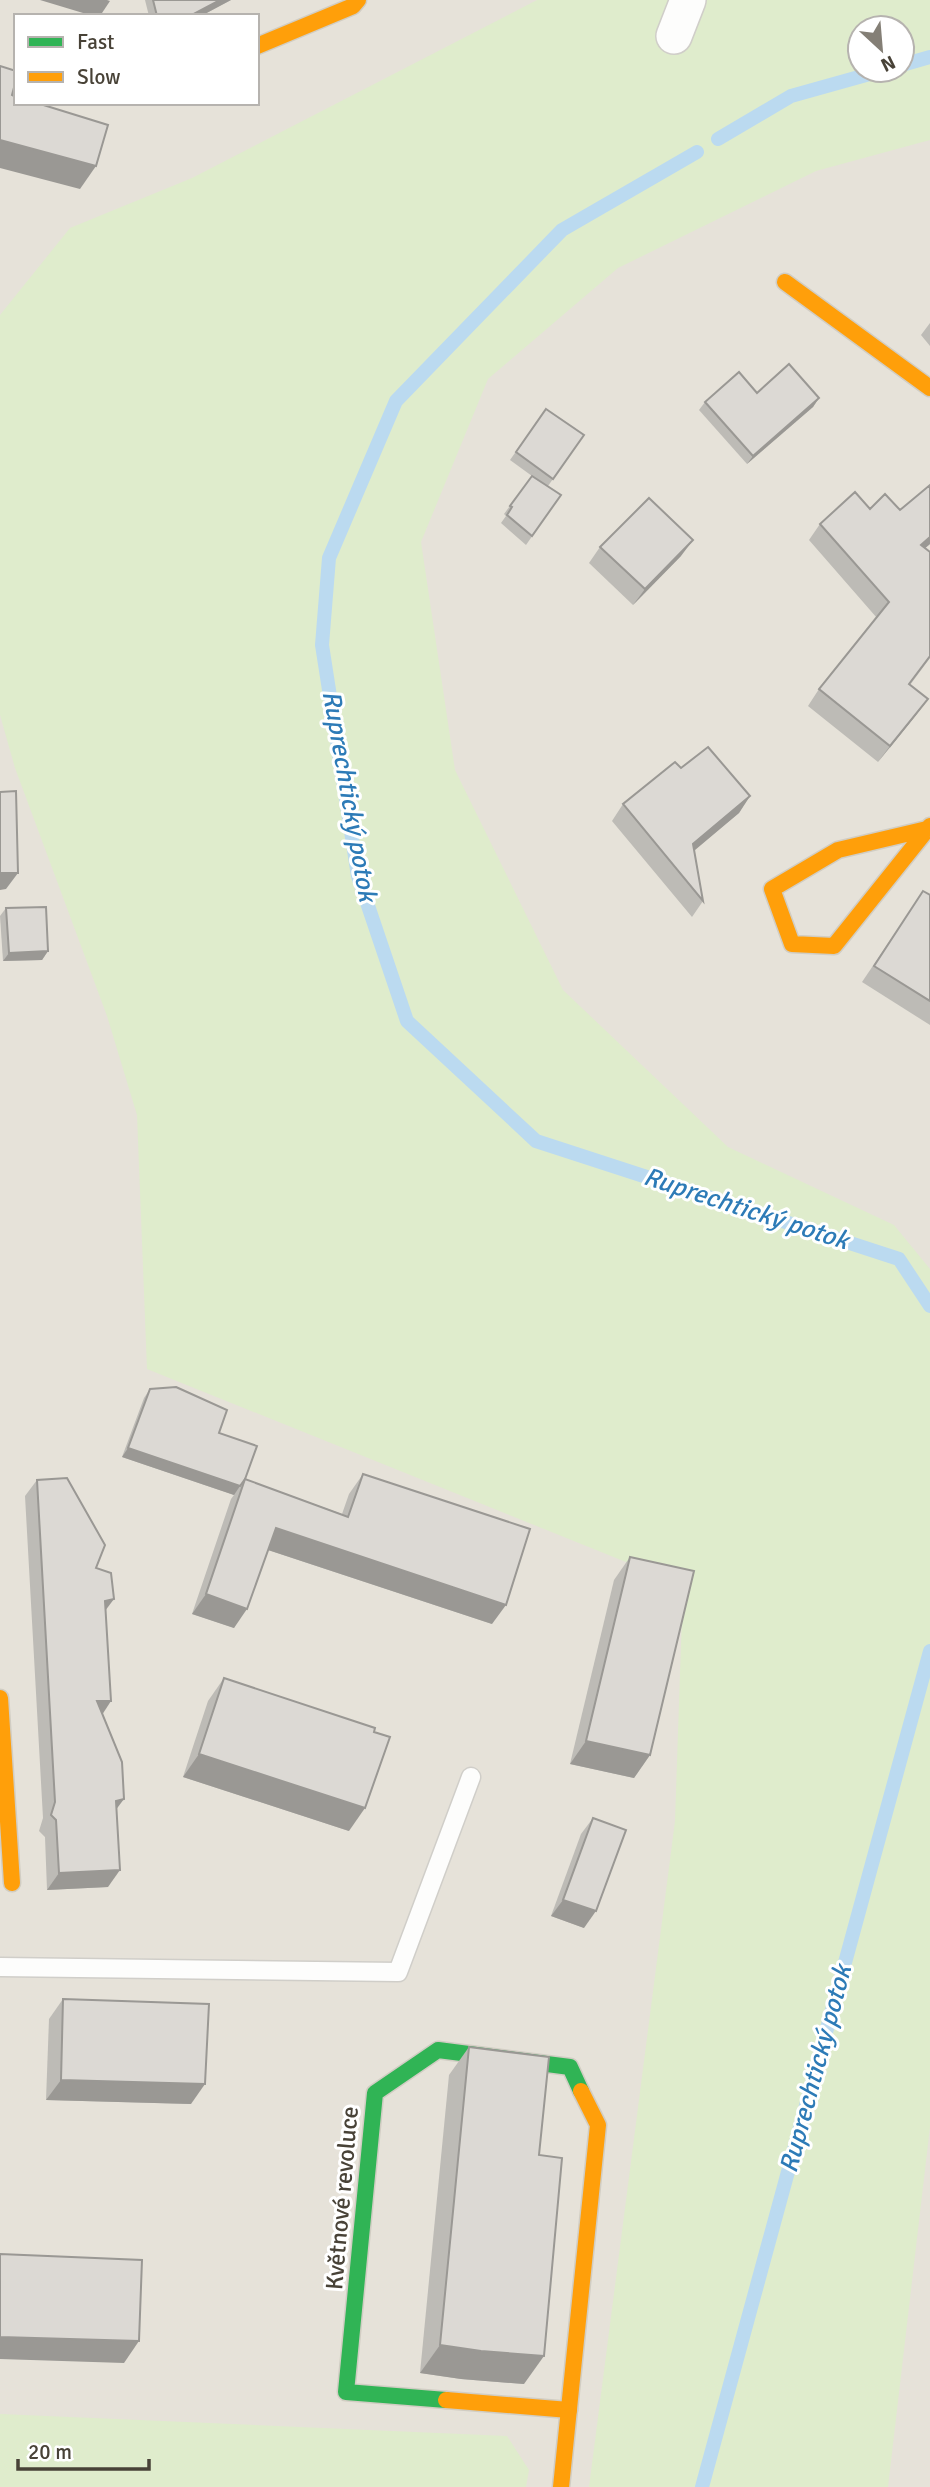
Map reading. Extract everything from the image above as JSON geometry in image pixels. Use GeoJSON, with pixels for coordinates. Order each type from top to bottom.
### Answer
{"type":"FeatureCollection","features":[{"type":"Feature","properties":{"kind":"street"},"geometry":{"type":"LineString","coordinates":[[259,45],[353,6],[358,0]]}},
{"type":"Feature","properties":{"kind":"street"},"geometry":{"type":"LineString","coordinates":[[674,36],[688,0]]}},
{"type":"Feature","properties":{"kind":"street"},"geometry":{"type":"LineString","coordinates":[[785,282],[930,388]]}},
{"type":"Feature","properties":{"kind":"street"},"geometry":{"type":"LineString","coordinates":[[929,827],[834,946],[792,944],[772,889],[838,850],[929,827]]}},
{"type":"Feature","properties":{"kind":"street"},"geometry":{"type":"LineString","coordinates":[[0,1698],[12,1883]]}},
{"type":"Feature","properties":{"kind":"street","name":"Květnové revoluce"},"geometry":{"type":"LineString","coordinates":[[561,2487],[569,2410],[598,2125],[570,2067],[438,2050],[375,2093],[346,2392],[569,2410]]}},
{"type":"Feature","properties":{"kind":"lane"},"geometry":{"type":"LineString","coordinates":[[0,1967],[398,1972],[471,1777]]}},
{"type":"Feature","properties":{"kind":"shaded area"},"geometry":{"type":"Polygon","coordinates":[[[0,0],[930,0],[930,2487],[0,2487],[0,0]]]}},
{"type":"Feature","properties":{"kind":"green space"},"geometry":{"type":"Polygon","coordinates":[[[537,0],[930,0],[930,140],[816,171],[618,268],[488,379],[421,542],[455,770],[563,990],[728,1147],[894,1225],[930,1269],[930,2127],[888,2487],[589,2487],[675,1821],[683,1585],[147,1369],[137,1115],[107,1016],[15,768],[0,715],[0,315],[70,228],[192,178],[537,0]]]}},
{"type":"Feature","properties":{"kind":"green space"},"geometry":{"type":"Polygon","coordinates":[[[0,2414],[507,2436],[529,2470],[526,2487],[0,2487],[0,2414]]]}},
{"type":"Feature","properties":{"kind":"building"},"geometry":{"type":"Polygon","coordinates":[[[153,0],[220,0],[194,14],[156,14],[153,0]]]}},
{"type":"Feature","properties":{"kind":"building"},"geometry":{"type":"Polygon","coordinates":[[[0,66],[14,70],[14,105],[43,105],[108,125],[96,166],[0,140],[0,66]]]}},
{"type":"Feature","properties":{"kind":"building"},"geometry":{"type":"Polygon","coordinates":[[[789,364],[819,398],[753,456],[705,402],[739,372],[757,393],[789,364]]]}},
{"type":"Feature","properties":{"kind":"building"},"geometry":{"type":"Polygon","coordinates":[[[546,409],[584,435],[553,479],[516,452],[546,409]]]}},
{"type":"Feature","properties":{"kind":"building"},"geometry":{"type":"Polygon","coordinates":[[[532,476],[561,495],[532,536],[507,515],[512,507],[510,506],[532,476]]]}},
{"type":"Feature","properties":{"kind":"building"},"geometry":{"type":"Polygon","coordinates":[[[930,485],[930,537],[921,545],[930,552],[930,656],[909,684],[928,699],[890,746],[819,689],[889,602],[820,524],[855,492],[870,509],[885,494],[900,510],[930,485]]]}},
{"type":"Feature","properties":{"kind":"building"},"geometry":{"type":"Polygon","coordinates":[[[649,498],[693,540],[645,589],[600,547],[649,498]]]}},
{"type":"Feature","properties":{"kind":"building"},"geometry":{"type":"Polygon","coordinates":[[[708,747],[750,796],[693,844],[703,901],[623,804],[675,762],[681,768],[708,747]]]}},
{"type":"Feature","properties":{"kind":"building"},"geometry":{"type":"Polygon","coordinates":[[[16,791],[18,873],[0,873],[0,792],[16,791]]]}},
{"type":"Feature","properties":{"kind":"building"},"geometry":{"type":"Polygon","coordinates":[[[923,891],[930,895],[930,1001],[874,966],[923,891]]]}},
{"type":"Feature","properties":{"kind":"building"},"geometry":{"type":"Polygon","coordinates":[[[46,907],[48,951],[9,953],[6,908],[46,907]]]}},
{"type":"Feature","properties":{"kind":"building"},"geometry":{"type":"Polygon","coordinates":[[[176,1387],[227,1410],[219,1433],[257,1446],[244,1482],[245,1479],[240,1486],[128,1448],[150,1389],[176,1387]]]}},
{"type":"Feature","properties":{"kind":"building"},"geometry":{"type":"Polygon","coordinates":[[[363,1474],[530,1529],[506,1605],[276,1528],[247,1609],[206,1594],[245,1479],[348,1517],[363,1474]]]}},
{"type":"Feature","properties":{"kind":"building"},"geometry":{"type":"Polygon","coordinates":[[[67,1478],[105,1545],[96,1568],[111,1573],[114,1599],[105,1601],[111,1701],[97,1701],[122,1762],[124,1799],[116,1801],[120,1870],[59,1873],[56,1820],[51,1815],[55,1802],[37,1480],[67,1478]]]}},
{"type":"Feature","properties":{"kind":"building"},"geometry":{"type":"Polygon","coordinates":[[[630,1557],[694,1571],[650,1755],[586,1741],[630,1557]]]}},
{"type":"Feature","properties":{"kind":"building"},"geometry":{"type":"Polygon","coordinates":[[[224,1678],[375,1728],[374,1732],[390,1737],[365,1808],[199,1754],[224,1678]]]}},
{"type":"Feature","properties":{"kind":"building"},"geometry":{"type":"Polygon","coordinates":[[[593,1818],[626,1830],[596,1911],[563,1900],[593,1818]]]}},
{"type":"Feature","properties":{"kind":"building"},"geometry":{"type":"Polygon","coordinates":[[[63,1999],[209,2004],[205,2084],[61,2080],[63,1999]]]}},
{"type":"Feature","properties":{"kind":"building"},"geometry":{"type":"Polygon","coordinates":[[[469,2047],[549,2057],[539,2155],[562,2158],[544,2356],[440,2345],[469,2047]]]}},
{"type":"Feature","properties":{"kind":"building"},"geometry":{"type":"Polygon","coordinates":[[[0,2254],[142,2260],[139,2341],[0,2337],[0,2254]]]}},
{"type":"Feature","properties":{"kind":"waterway","name":"Ruprechtický potok"},"geometry":{"type":"LineString","coordinates":[[916,61],[930,57]]}},
{"type":"Feature","properties":{"kind":"waterway","name":"Ruprechtický potok"},"geometry":{"type":"LineString","coordinates":[[718,139],[791,96],[846,81]]}},
{"type":"Feature","properties":{"kind":"waterway","name":"Ruprechtický potok"},"geometry":{"type":"LineString","coordinates":[[697,152],[562,230],[396,401],[329,558],[322,645],[358,876],[407,1021],[536,1141],[899,1259],[930,1306]]}},
{"type":"Feature","properties":{"kind":"waterway","name":"Ruprechtický potok"},"geometry":{"type":"LineString","coordinates":[[702,2487],[930,1651]]}},
{"type":"Feature","properties":{"kind":"traffic: fast"},"geometry":{"type":"LineString","coordinates":[[446,2400],[346,2392],[375,2093],[438,2050],[570,2067],[581,2091]]}},
{"type":"Feature","properties":{"kind":"traffic: slow"},"geometry":{"type":"LineString","coordinates":[[259,45],[353,6],[358,0]]}},
{"type":"Feature","properties":{"kind":"traffic: slow"},"geometry":{"type":"LineString","coordinates":[[785,282],[930,388]]}},
{"type":"Feature","properties":{"kind":"traffic: slow"},"geometry":{"type":"LineString","coordinates":[[927,829],[838,850],[772,889],[792,944],[834,946],[930,826]]}},
{"type":"Feature","properties":{"kind":"traffic: slow"},"geometry":{"type":"LineString","coordinates":[[0,1698],[12,1883]]}},
{"type":"Feature","properties":{"kind":"traffic: slow"},"geometry":{"type":"LineString","coordinates":[[561,2487],[598,2125],[581,2091]]}},
{"type":"Feature","properties":{"kind":"traffic: slow"},"geometry":{"type":"LineString","coordinates":[[446,2400],[569,2410]]}}]}
